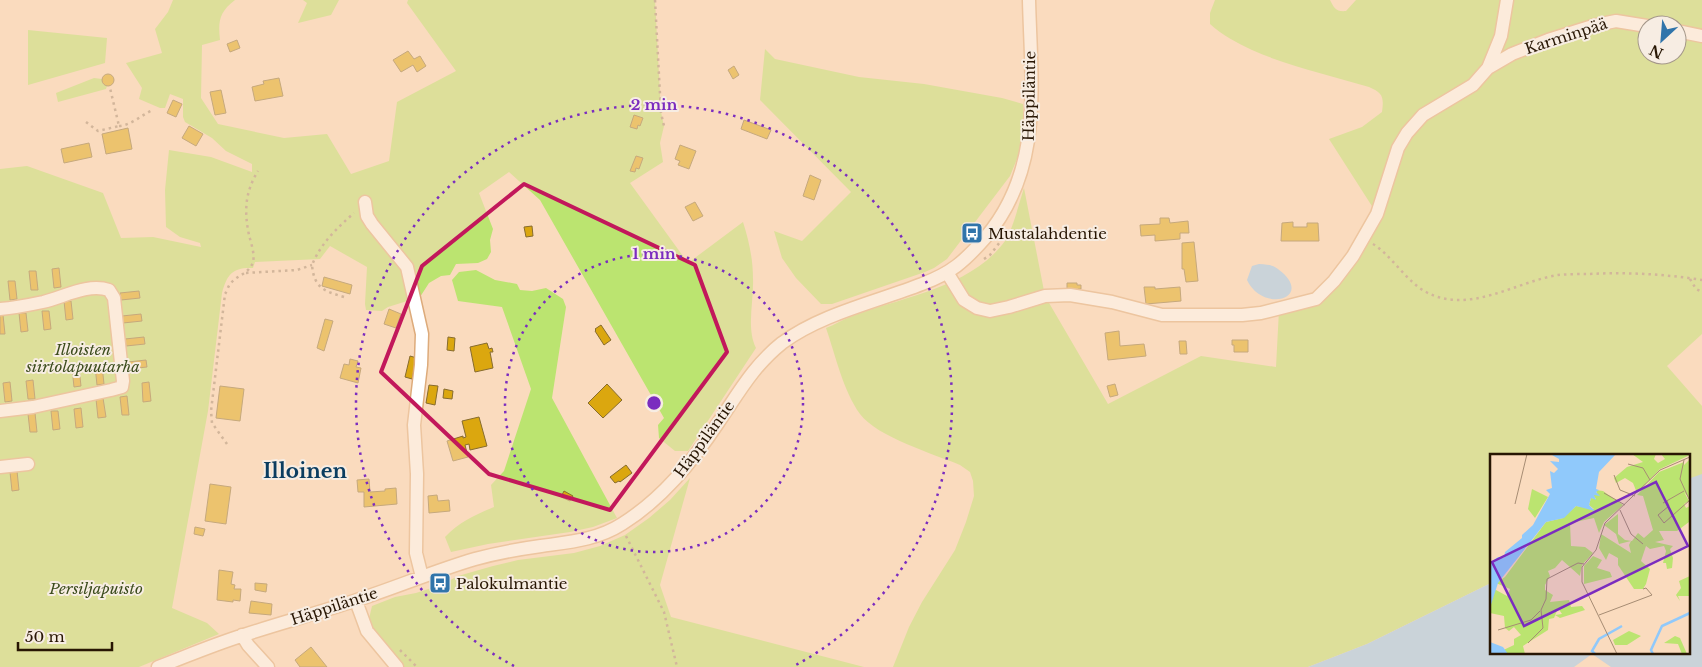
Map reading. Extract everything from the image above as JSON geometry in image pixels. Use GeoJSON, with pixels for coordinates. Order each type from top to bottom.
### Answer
{"type":"FeatureCollection","features":[{"type":"Feature","properties":{"kind":"street","name":"Häppiläntie"},"geometry":{"type":"LineString","coordinates":[[158,667],[242,635],[356,601],[422,577],[491,556],[525,548],[572,542],[597,536],[620,526],[664,492],[718,424],[744,382],[762,361],[781,344],[803,329],[823,320],[948,274],[968,257],[988,234],[1007,208],[1026,157],[1031,122],[1029,0]]}},
{"type":"Feature","properties":{"kind":"street"},"geometry":{"type":"LineString","coordinates":[[948,274],[964,300],[977,308],[990,312],[1045,296],[1070,295],[1112,302],[1162,315],[1242,315],[1279,310],[1316,299],[1334,281],[1353,256],[1377,214],[1398,148],[1407,132],[1423,115],[1473,85],[1488,68],[1500,36],[1507,0]]}},
{"type":"Feature","properties":{"kind":"street","name":"Karminpää"},"geometry":{"type":"LineString","coordinates":[[1488,68],[1512,54],[1596,25],[1616,21],[1637,24]]}},
{"type":"Feature","properties":{"kind":"street"},"geometry":{"type":"LineString","coordinates":[[1687,33],[1702,36]]}},
{"type":"Feature","properties":{"kind":"street"},"geometry":{"type":"LineString","coordinates":[[365,202],[367,216],[372,224],[407,267],[422,334],[421,365],[414,425],[417,483],[416,553],[422,577]]}},
{"type":"Feature","properties":{"kind":"street"},"geometry":{"type":"LineString","coordinates":[[0,309],[44,302],[91,289],[102,288],[109,290],[114,298],[122,371],[122,387],[82,397],[0,411]]}},
{"type":"Feature","properties":{"kind":"street"},"geometry":{"type":"LineString","coordinates":[[0,467],[28,464]]}},
{"type":"Feature","properties":{"kind":"street"},"geometry":{"type":"LineString","coordinates":[[356,601],[367,631],[397,667]]}},
{"type":"Feature","properties":{"kind":"street"},"geometry":{"type":"LineString","coordinates":[[242,635],[248,645],[268,667]]}},
{"type":"Feature","properties":{"kind":"path"},"geometry":{"type":"LineString","coordinates":[[655,0],[660,112],[664,126]]}},
{"type":"Feature","properties":{"kind":"path"},"geometry":{"type":"LineString","coordinates":[[110,88],[119,126]]}},
{"type":"Feature","properties":{"kind":"path"},"geometry":{"type":"LineString","coordinates":[[86,122],[98,131],[128,125],[153,110]]}},
{"type":"Feature","properties":{"kind":"path"},"geometry":{"type":"LineString","coordinates":[[246,274],[252,262],[246,206],[250,184],[258,171]]}},
{"type":"Feature","properties":{"kind":"path"},"geometry":{"type":"LineString","coordinates":[[227,444],[212,423],[211,411],[225,294],[230,284],[246,274],[297,270],[312,265],[325,243],[342,223],[365,202]]}},
{"type":"Feature","properties":{"kind":"path"},"geometry":{"type":"LineString","coordinates":[[1363,237],[1376,246],[1425,292],[1444,298],[1467,300],[1493,295],[1525,283],[1558,275],[1654,274],[1702,280]]}},
{"type":"Feature","properties":{"kind":"path"},"geometry":{"type":"LineString","coordinates":[[312,265],[316,283],[324,291],[344,297]]}},
{"type":"Feature","properties":{"kind":"path"},"geometry":{"type":"LineString","coordinates":[[1689,278],[1696,289],[1702,292]]}},
{"type":"Feature","properties":{"kind":"path"},"geometry":{"type":"LineString","coordinates":[[620,526],[664,612],[677,667]]}},
{"type":"Feature","properties":{"kind":"highlighted area"},"geometry":{"type":"Polygon","coordinates":[[[524,184],[695,265],[727,352],[610,510],[489,474],[381,372],[422,266],[524,184]]]}},
{"type":"Feature","properties":{"kind":"green space"},"geometry":{"type":"Polygon","coordinates":[[[173,0],[235,0],[226,9],[221,18],[219,28],[220,40],[202,45],[201,98],[218,124],[284,138],[327,134],[351,174],[389,161],[397,102],[456,71],[407,3],[408,0],[655,0],[661,112],[664,126],[660,143],[663,162],[630,183],[688,263],[743,222],[752,264],[751,332],[756,348],[688,451],[675,451],[659,438],[658,425],[664,418],[540,200],[509,172],[479,193],[493,229],[490,240],[491,252],[487,259],[478,263],[456,264],[450,275],[441,276],[429,283],[420,297],[388,307],[382,311],[366,310],[367,267],[330,246],[320,259],[255,262],[253,268],[236,270],[229,276],[222,293],[208,411],[172,608],[207,623],[219,634],[139,667],[0,667],[0,169],[27,166],[103,193],[121,238],[153,237],[201,247],[200,243],[180,237],[166,227],[165,190],[169,150],[211,157],[252,172],[252,164],[226,151],[212,138],[185,122],[183,117],[183,99],[170,94],[165,108],[160,108],[139,99],[142,88],[126,63],[162,53],[155,29],[168,12],[173,0]]]}},
{"type":"Feature","properties":{"kind":"green space"},"geometry":{"type":"Polygon","coordinates":[[[303,0],[339,0],[331,15],[298,23],[307,3],[303,0]]]}},
{"type":"Feature","properties":{"kind":"green space"},"geometry":{"type":"Polygon","coordinates":[[[1215,0],[1330,0],[1336,9],[1346,11],[1356,0],[1702,0],[1702,334],[1667,366],[1702,406],[1702,500],[1690,503],[1690,454],[1490,454],[1490,583],[1367,644],[1308,667],[893,667],[909,627],[922,602],[955,550],[974,496],[973,481],[970,472],[960,465],[892,437],[879,430],[860,414],[844,384],[826,328],[850,317],[934,289],[974,270],[991,257],[1008,237],[1024,188],[1045,296],[1108,404],[1201,356],[1276,367],[1279,310],[1316,299],[1377,214],[1329,139],[1362,127],[1382,112],[1382,96],[1369,87],[1266,56],[1220,32],[1210,24],[1210,13],[1215,0]]]}},
{"type":"Feature","properties":{"kind":"green space"},"geometry":{"type":"Polygon","coordinates":[[[28,30],[107,38],[105,63],[28,85],[28,30]]]}},
{"type":"Feature","properties":{"kind":"green space"},"geometry":{"type":"Polygon","coordinates":[[[765,49],[775,59],[859,77],[924,84],[1002,98],[1023,104],[1024,130],[1019,154],[1010,176],[947,259],[925,272],[832,304],[821,304],[796,278],[782,258],[774,231],[802,241],[851,192],[760,100],[765,49]]]}},
{"type":"Feature","properties":{"kind":"green space"},"geometry":{"type":"Polygon","coordinates":[[[94,78],[102,79],[103,84],[107,86],[106,89],[58,102],[56,93],[94,78]]]}},
{"type":"Feature","properties":{"kind":"green space"},"geometry":{"type":"Polygon","coordinates":[[[476,270],[495,280],[517,284],[520,290],[532,291],[546,288],[563,299],[566,307],[552,398],[617,518],[593,527],[570,532],[488,544],[451,552],[445,537],[462,523],[494,507],[491,485],[504,471],[531,389],[502,307],[458,301],[452,280],[459,272],[476,270]]]}},
{"type":"Feature","properties":{"kind":"green space"},"geometry":{"type":"Polygon","coordinates":[[[690,478],[660,585],[671,617],[864,667],[402,667],[368,623],[372,606],[395,597],[416,593],[441,585],[458,576],[493,566],[518,560],[574,553],[600,546],[625,535],[670,500],[690,478]]]}},
{"type":"Feature","properties":{"kind":"water"},"geometry":{"type":"Polygon","coordinates":[[[1259,264],[1273,266],[1284,274],[1290,283],[1291,290],[1288,296],[1281,299],[1272,299],[1254,290],[1247,280],[1252,266],[1259,264]]]}},
{"type":"Feature","properties":{"kind":"water"},"geometry":{"type":"Polygon","coordinates":[[[1702,474],[1702,667],[1611,667],[1592,654],[1690,654],[1690,478],[1702,474]]]}},
{"type":"Feature","properties":{"kind":"water"},"geometry":{"type":"Polygon","coordinates":[[[1490,583],[1490,654],[1592,654],[1574,667],[1308,667],[1367,644],[1490,583]]]}},
{"type":"Feature","properties":{"kind":"building"},"geometry":{"type":"Polygon","coordinates":[[[237,40],[240,48],[230,52],[227,44],[237,40]]]}},
{"type":"Feature","properties":{"kind":"building"},"geometry":{"type":"Polygon","coordinates":[[[408,51],[414,59],[420,56],[426,66],[417,72],[413,65],[401,72],[393,60],[408,51]]]}},
{"type":"Feature","properties":{"kind":"building"},"geometry":{"type":"Polygon","coordinates":[[[734,66],[739,75],[733,79],[728,70],[734,66]]]}},
{"type":"Feature","properties":{"kind":"building"},"geometry":{"type":"Polygon","coordinates":[[[106,74],[110,74],[114,80],[110,86],[106,86],[102,82],[102,78],[106,74]]]}},
{"type":"Feature","properties":{"kind":"building"},"geometry":{"type":"Polygon","coordinates":[[[279,78],[283,96],[255,101],[252,87],[264,84],[263,81],[279,78]]]}},
{"type":"Feature","properties":{"kind":"building"},"geometry":{"type":"Polygon","coordinates":[[[221,90],[226,113],[215,115],[210,92],[221,90]]]}},
{"type":"Feature","properties":{"kind":"building"},"geometry":{"type":"Polygon","coordinates":[[[173,100],[182,104],[176,117],[167,113],[173,100]]]}},
{"type":"Feature","properties":{"kind":"building"},"geometry":{"type":"Polygon","coordinates":[[[634,115],[643,118],[637,129],[630,127],[634,115]]]}},
{"type":"Feature","properties":{"kind":"building"},"geometry":{"type":"Polygon","coordinates":[[[744,120],[771,130],[767,139],[741,129],[744,120]]]}},
{"type":"Feature","properties":{"kind":"building"},"geometry":{"type":"Polygon","coordinates":[[[189,126],[203,134],[196,146],[182,138],[189,126]]]}},
{"type":"Feature","properties":{"kind":"building"},"geometry":{"type":"Polygon","coordinates":[[[128,128],[132,149],[106,154],[102,134],[128,128]]]}},
{"type":"Feature","properties":{"kind":"building"},"geometry":{"type":"Polygon","coordinates":[[[89,143],[92,157],[64,163],[61,149],[89,143]]]}},
{"type":"Feature","properties":{"kind":"building"},"geometry":{"type":"Polygon","coordinates":[[[680,145],[696,151],[689,169],[678,165],[680,161],[675,159],[680,145]]]}},
{"type":"Feature","properties":{"kind":"building"},"geometry":{"type":"Polygon","coordinates":[[[636,156],[643,158],[639,169],[636,168],[635,172],[630,171],[636,156]]]}},
{"type":"Feature","properties":{"kind":"building"},"geometry":{"type":"Polygon","coordinates":[[[810,175],[821,180],[814,200],[803,196],[810,175]]]}},
{"type":"Feature","properties":{"kind":"building"},"geometry":{"type":"Polygon","coordinates":[[[695,202],[703,216],[693,221],[685,207],[695,202]]]}},
{"type":"Feature","properties":{"kind":"building"},"geometry":{"type":"Polygon","coordinates":[[[1160,218],[1169,218],[1170,223],[1188,221],[1189,233],[1180,233],[1180,239],[1155,241],[1155,235],[1141,236],[1140,225],[1160,224],[1160,218]]]}},
{"type":"Feature","properties":{"kind":"building"},"geometry":{"type":"Polygon","coordinates":[[[1293,222],[1293,227],[1307,227],[1307,223],[1318,223],[1319,241],[1281,241],[1282,223],[1293,222]]]}},
{"type":"Feature","properties":{"kind":"building"},"geometry":{"type":"Polygon","coordinates":[[[532,226],[533,236],[526,237],[524,227],[532,226]]]}},
{"type":"Feature","properties":{"kind":"building"},"geometry":{"type":"Polygon","coordinates":[[[1194,242],[1198,281],[1186,282],[1184,269],[1182,269],[1182,243],[1194,242]]]}},
{"type":"Feature","properties":{"kind":"building"},"geometry":{"type":"Polygon","coordinates":[[[59,268],[61,287],[54,288],[52,269],[59,268]]]}},
{"type":"Feature","properties":{"kind":"building"},"geometry":{"type":"Polygon","coordinates":[[[29,271],[36,271],[38,290],[31,290],[29,271]]]}},
{"type":"Feature","properties":{"kind":"building"},"geometry":{"type":"Polygon","coordinates":[[[324,277],[352,285],[350,294],[322,286],[324,277]]]}},
{"type":"Feature","properties":{"kind":"building"},"geometry":{"type":"Polygon","coordinates":[[[8,281],[15,281],[17,299],[10,300],[8,281]]]}},
{"type":"Feature","properties":{"kind":"building"},"geometry":{"type":"Polygon","coordinates":[[[1067,283],[1077,283],[1077,285],[1081,285],[1081,289],[1078,289],[1078,292],[1067,292],[1067,283]]]}},
{"type":"Feature","properties":{"kind":"building"},"geometry":{"type":"Polygon","coordinates":[[[1144,287],[1155,287],[1155,289],[1180,287],[1181,301],[1146,304],[1144,287]]]}},
{"type":"Feature","properties":{"kind":"building"},"geometry":{"type":"Polygon","coordinates":[[[139,291],[140,298],[121,300],[120,293],[139,291]]]}},
{"type":"Feature","properties":{"kind":"building"},"geometry":{"type":"Polygon","coordinates":[[[64,301],[71,301],[73,319],[66,320],[64,301]]]}},
{"type":"Feature","properties":{"kind":"building"},"geometry":{"type":"Polygon","coordinates":[[[389,309],[401,314],[396,328],[384,324],[389,309]]]}},
{"type":"Feature","properties":{"kind":"building"},"geometry":{"type":"Polygon","coordinates":[[[42,311],[49,311],[51,329],[44,330],[42,311]]]}},
{"type":"Feature","properties":{"kind":"building"},"geometry":{"type":"Polygon","coordinates":[[[19,313],[26,313],[28,331],[21,332],[19,313]]]}},
{"type":"Feature","properties":{"kind":"building"},"geometry":{"type":"Polygon","coordinates":[[[141,314],[142,321],[123,323],[122,316],[141,314]]]}},
{"type":"Feature","properties":{"kind":"building"},"geometry":{"type":"Polygon","coordinates":[[[0,315],[3,315],[5,334],[0,334],[0,315]]]}},
{"type":"Feature","properties":{"kind":"building"},"geometry":{"type":"Polygon","coordinates":[[[325,319],[333,321],[324,351],[317,348],[325,319]]]}},
{"type":"Feature","properties":{"kind":"building"},"geometry":{"type":"Polygon","coordinates":[[[601,325],[611,340],[604,345],[595,331],[601,325]]]}},
{"type":"Feature","properties":{"kind":"building"},"geometry":{"type":"Polygon","coordinates":[[[1119,331],[1120,346],[1144,344],[1146,356],[1108,360],[1105,333],[1119,331]]]}},
{"type":"Feature","properties":{"kind":"building"},"geometry":{"type":"Polygon","coordinates":[[[144,337],[145,344],[126,346],[125,339],[144,337]]]}},
{"type":"Feature","properties":{"kind":"building"},"geometry":{"type":"Polygon","coordinates":[[[448,337],[455,338],[454,351],[447,350],[448,337]]]}},
{"type":"Feature","properties":{"kind":"building"},"geometry":{"type":"Polygon","coordinates":[[[1232,340],[1248,340],[1248,352],[1234,352],[1232,340]]]}},
{"type":"Feature","properties":{"kind":"building"},"geometry":{"type":"Polygon","coordinates":[[[1179,341],[1186,341],[1187,354],[1180,354],[1179,341]]]}},
{"type":"Feature","properties":{"kind":"building"},"geometry":{"type":"Polygon","coordinates":[[[487,343],[489,349],[492,348],[493,352],[490,352],[493,368],[475,372],[470,347],[487,343]]]}},
{"type":"Feature","properties":{"kind":"building"},"geometry":{"type":"Polygon","coordinates":[[[410,356],[417,358],[412,379],[405,377],[410,356]]]}},
{"type":"Feature","properties":{"kind":"building"},"geometry":{"type":"Polygon","coordinates":[[[350,359],[358,361],[356,367],[361,368],[358,383],[340,378],[344,364],[349,365],[350,359]]]}},
{"type":"Feature","properties":{"kind":"building"},"geometry":{"type":"Polygon","coordinates":[[[146,360],[147,367],[128,369],[128,362],[146,360]]]}},
{"type":"Feature","properties":{"kind":"building"},"geometry":{"type":"Polygon","coordinates":[[[102,365],[104,384],[97,385],[95,366],[102,365]]]}},
{"type":"Feature","properties":{"kind":"building"},"geometry":{"type":"Polygon","coordinates":[[[72,368],[79,368],[81,386],[74,387],[72,368]]]}},
{"type":"Feature","properties":{"kind":"building"},"geometry":{"type":"Polygon","coordinates":[[[33,380],[35,399],[28,399],[26,381],[33,380]]]}},
{"type":"Feature","properties":{"kind":"building"},"geometry":{"type":"Polygon","coordinates":[[[10,382],[12,401],[5,402],[3,383],[10,382]]]}},
{"type":"Feature","properties":{"kind":"building"},"geometry":{"type":"Polygon","coordinates":[[[149,382],[151,401],[143,402],[142,383],[149,382]]]}},
{"type":"Feature","properties":{"kind":"building"},"geometry":{"type":"Polygon","coordinates":[[[607,384],[622,400],[603,418],[588,403],[607,384]]]}},
{"type":"Feature","properties":{"kind":"building"},"geometry":{"type":"Polygon","coordinates":[[[1115,384],[1118,395],[1110,397],[1107,386],[1115,384]]]}},
{"type":"Feature","properties":{"kind":"building"},"geometry":{"type":"Polygon","coordinates":[[[429,385],[438,386],[435,405],[426,403],[429,385]]]}},
{"type":"Feature","properties":{"kind":"building"},"geometry":{"type":"Polygon","coordinates":[[[220,386],[244,389],[240,421],[216,418],[220,386]]]}},
{"type":"Feature","properties":{"kind":"building"},"geometry":{"type":"Polygon","coordinates":[[[444,389],[453,391],[452,399],[443,398],[444,389]]]}},
{"type":"Feature","properties":{"kind":"building"},"geometry":{"type":"Polygon","coordinates":[[[127,396],[129,415],[122,415],[120,397],[127,396]]]}},
{"type":"Feature","properties":{"kind":"building"},"geometry":{"type":"Polygon","coordinates":[[[103,398],[106,417],[98,418],[96,399],[103,398]]]}},
{"type":"Feature","properties":{"kind":"building"},"geometry":{"type":"Polygon","coordinates":[[[81,408],[83,427],[76,428],[74,409],[81,408]]]}},
{"type":"Feature","properties":{"kind":"building"},"geometry":{"type":"Polygon","coordinates":[[[51,411],[58,411],[60,429],[53,430],[51,411]]]}},
{"type":"Feature","properties":{"kind":"building"},"geometry":{"type":"Polygon","coordinates":[[[35,413],[37,432],[30,432],[28,414],[35,413]]]}},
{"type":"Feature","properties":{"kind":"building"},"geometry":{"type":"Polygon","coordinates":[[[479,417],[487,446],[470,450],[469,444],[465,445],[468,457],[453,461],[447,441],[463,436],[463,438],[466,437],[462,421],[479,417]]]}},
{"type":"Feature","properties":{"kind":"building"},"geometry":{"type":"Polygon","coordinates":[[[626,465],[632,473],[620,482],[615,483],[610,477],[626,465]]]}},
{"type":"Feature","properties":{"kind":"building"},"geometry":{"type":"Polygon","coordinates":[[[17,471],[19,490],[12,491],[10,472],[17,471]]]}},
{"type":"Feature","properties":{"kind":"building"},"geometry":{"type":"Polygon","coordinates":[[[369,479],[370,492],[396,488],[397,504],[364,507],[364,492],[358,492],[357,480],[369,479]]]}},
{"type":"Feature","properties":{"kind":"building"},"geometry":{"type":"Polygon","coordinates":[[[210,484],[231,487],[226,524],[205,521],[210,484]]]}},
{"type":"Feature","properties":{"kind":"building"},"geometry":{"type":"Polygon","coordinates":[[[564,491],[573,496],[570,501],[561,497],[564,491]]]}},
{"type":"Feature","properties":{"kind":"building"},"geometry":{"type":"Polygon","coordinates":[[[437,495],[438,501],[449,500],[450,511],[429,513],[428,496],[437,495]]]}},
{"type":"Feature","properties":{"kind":"building"},"geometry":{"type":"Polygon","coordinates":[[[195,527],[205,529],[203,536],[194,534],[195,527]]]}},
{"type":"Feature","properties":{"kind":"building"},"geometry":{"type":"Polygon","coordinates":[[[219,570],[233,572],[231,584],[235,585],[234,589],[241,589],[240,601],[217,600],[219,570]]]}},
{"type":"Feature","properties":{"kind":"building"},"geometry":{"type":"Polygon","coordinates":[[[255,583],[267,584],[266,592],[255,590],[255,583]]]}},
{"type":"Feature","properties":{"kind":"building"},"geometry":{"type":"Polygon","coordinates":[[[251,601],[272,604],[271,615],[249,613],[251,601]]]}},
{"type":"Feature","properties":{"kind":"building"},"geometry":{"type":"Polygon","coordinates":[[[311,647],[327,667],[300,667],[295,660],[311,647]]]}},
{"type":"Feature","properties":{"kind":"place","name":"Mustalahdentie"},"geometry":{"type":"Point","coordinates":[972,233]}},
{"type":"Feature","properties":{"kind":"place","name":"Palokulmantie"},"geometry":{"type":"Point","coordinates":[440,583]}},
{"type":"Feature","properties":{"kind":"district","name":"Illoinen"},"geometry":{"type":"Point","coordinates":[305,471]}},
{"type":"Feature","properties":{"kind":"park label","name":"Illoisten siirtolapuutarha"},"geometry":{"type":"Point","coordinates":[83,358]}},
{"type":"Feature","properties":{"kind":"park label","name":"Persiljapuisto"},"geometry":{"type":"Point","coordinates":[96,588]}}]}
